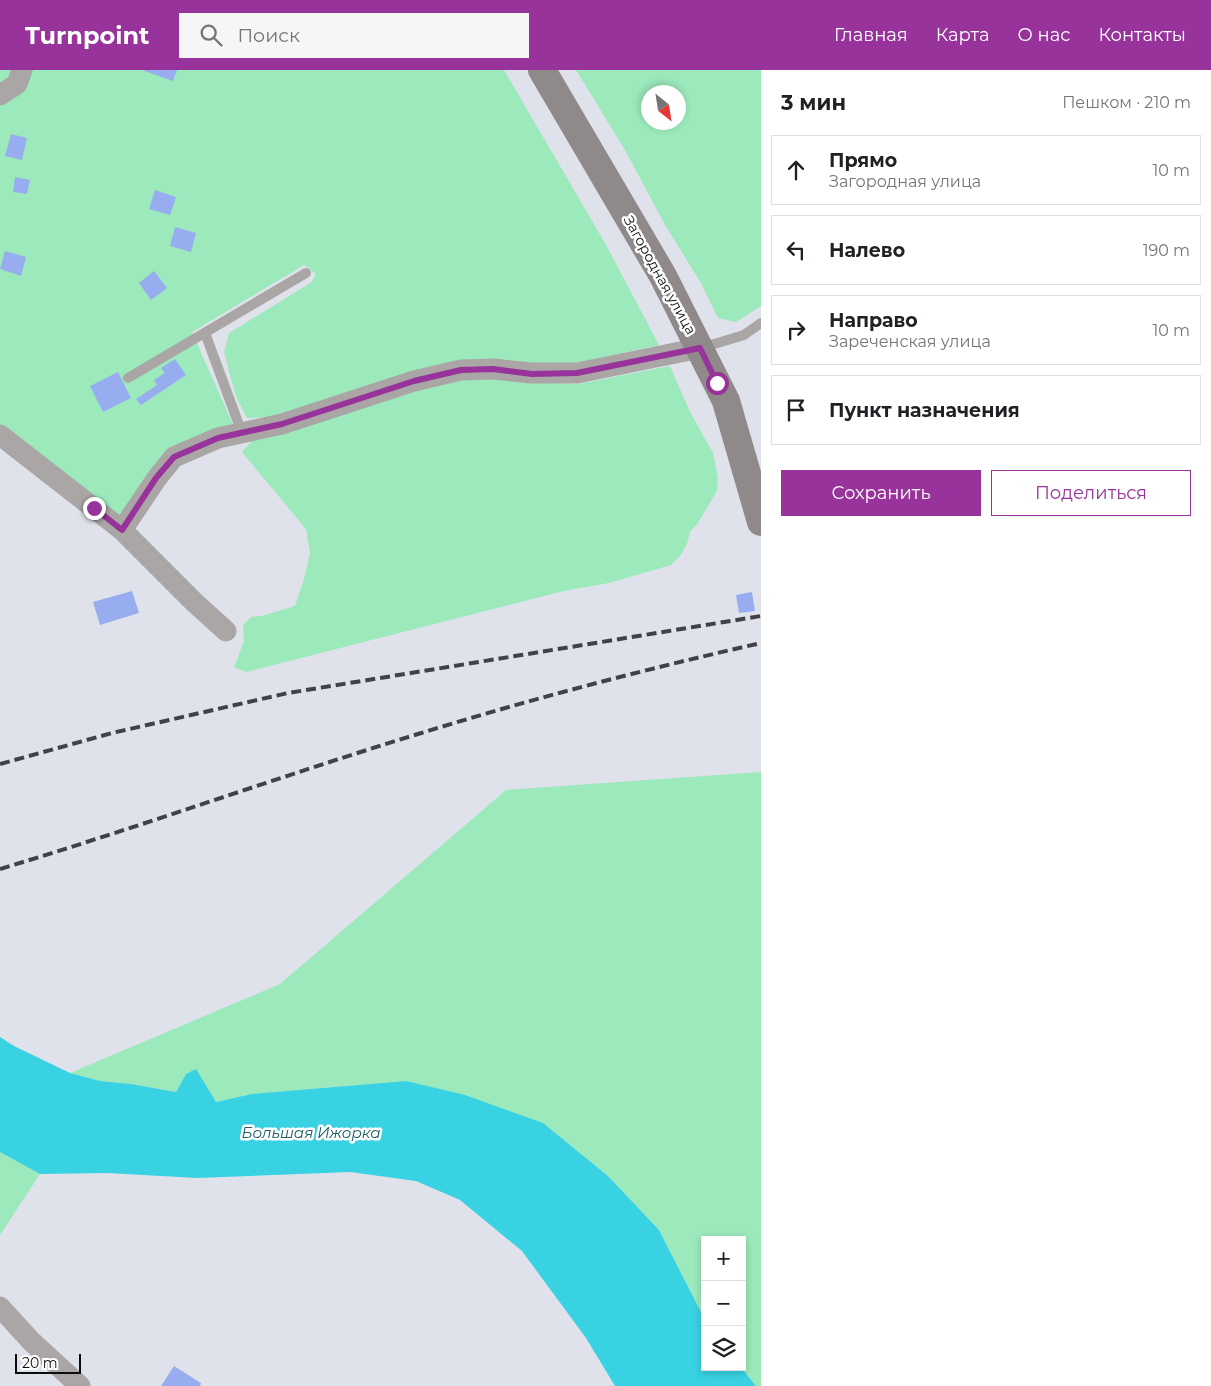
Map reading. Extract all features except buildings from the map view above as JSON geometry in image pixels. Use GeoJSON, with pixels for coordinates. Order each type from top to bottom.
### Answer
{"type":"FeatureCollection","features":[{"type":"Feature","properties":{"kind":"main road","name":"Загородная улица"},"geometry":{"type":"LineString","coordinates":[[542,70],[663,276],[726,401],[761,522]]}},
{"type":"Feature","properties":{"kind":"street"},"geometry":{"type":"LineString","coordinates":[[0,95],[17,84],[22,70]]}},
{"type":"Feature","properties":{"kind":"street"},"geometry":{"type":"LineString","coordinates":[[122,530],[156,478],[174,457],[218,438],[282,424],[414,381],[461,370],[493,369],[532,374],[577,373],[700,348]]}},
{"type":"Feature","properties":{"kind":"street"},"geometry":{"type":"LineString","coordinates":[[0,435],[122,530],[226,631]]}},
{"type":"Feature","properties":{"kind":"street"},"geometry":{"type":"LineString","coordinates":[[0,1307],[31,1341],[80,1386]]}},
{"type":"Feature","properties":{"kind":"lane"},"geometry":{"type":"LineString","coordinates":[[128,378],[306,273]]}},
{"type":"Feature","properties":{"kind":"lane"},"geometry":{"type":"LineString","coordinates":[[700,348],[744,335],[761,323]]}},
{"type":"Feature","properties":{"kind":"lane"},"geometry":{"type":"LineString","coordinates":[[204,333],[242,433]]}},
{"type":"Feature","properties":{"kind":"green space"},"geometry":{"type":"Polygon","coordinates":[[[0,70],[504,70],[605,243],[659,345],[576,363],[534,366],[277,417],[247,418],[236,397],[224,352],[229,333],[312,282],[316,274],[304,265],[192,332],[234,427],[217,431],[117,522],[0,427],[0,70]]]}},
{"type":"Feature","properties":{"kind":"green space"},"geometry":{"type":"Polygon","coordinates":[[[576,70],[761,70],[761,306],[736,322],[718,318],[702,285],[664,223],[625,150],[576,70]]]}},
{"type":"Feature","properties":{"kind":"green space"},"geometry":{"type":"Polygon","coordinates":[[[670,366],[690,412],[713,453],[718,477],[717,491],[698,523],[690,532],[687,544],[680,556],[671,565],[609,583],[564,591],[246,672],[234,667],[244,641],[243,625],[251,617],[262,616],[295,606],[310,553],[306,529],[242,452],[254,439],[458,378],[487,377],[524,382],[578,384],[670,366]]]}},
{"type":"Feature","properties":{"kind":"green space"},"geometry":{"type":"Polygon","coordinates":[[[761,772],[761,1386],[756,1386],[744,1371],[746,1371],[746,1236],[701,1236],[701,1312],[659,1230],[608,1176],[543,1123],[406,1081],[252,1094],[216,1102],[186,1074],[176,1092],[100,1081],[70,1073],[280,984],[506,790],[761,772]]]}},
{"type":"Feature","properties":{"kind":"green space"},"geometry":{"type":"Polygon","coordinates":[[[0,1152],[40,1174],[0,1235],[0,1152]]]}},
{"type":"Feature","properties":{"kind":"water","name":"Большая Ижорка"},"geometry":{"type":"Polygon","coordinates":[[[0,1037],[14,1046],[70,1073],[100,1081],[176,1092],[186,1074],[196,1069],[216,1102],[252,1094],[406,1081],[465,1095],[543,1123],[608,1176],[659,1230],[701,1312],[701,1371],[744,1371],[756,1386],[615,1386],[586,1338],[522,1251],[460,1200],[416,1181],[350,1172],[197,1178],[107,1173],[40,1174],[0,1152],[0,1037]]]}},
{"type":"Feature","properties":{"kind":"railway"},"geometry":{"type":"LineString","coordinates":[[0,764],[112,733],[288,693],[761,616]]}},
{"type":"Feature","properties":{"kind":"railway"},"geometry":{"type":"LineString","coordinates":[[0,869],[460,721],[589,685],[761,643]]}},
{"type":"Feature","properties":{"kind":"route"},"geometry":{"type":"LineString","coordinates":[[94,508],[122,530],[156,478],[174,457],[218,438],[282,424],[414,381],[461,370],[493,369],[532,374],[577,373],[700,348],[717,383]]}}]}
